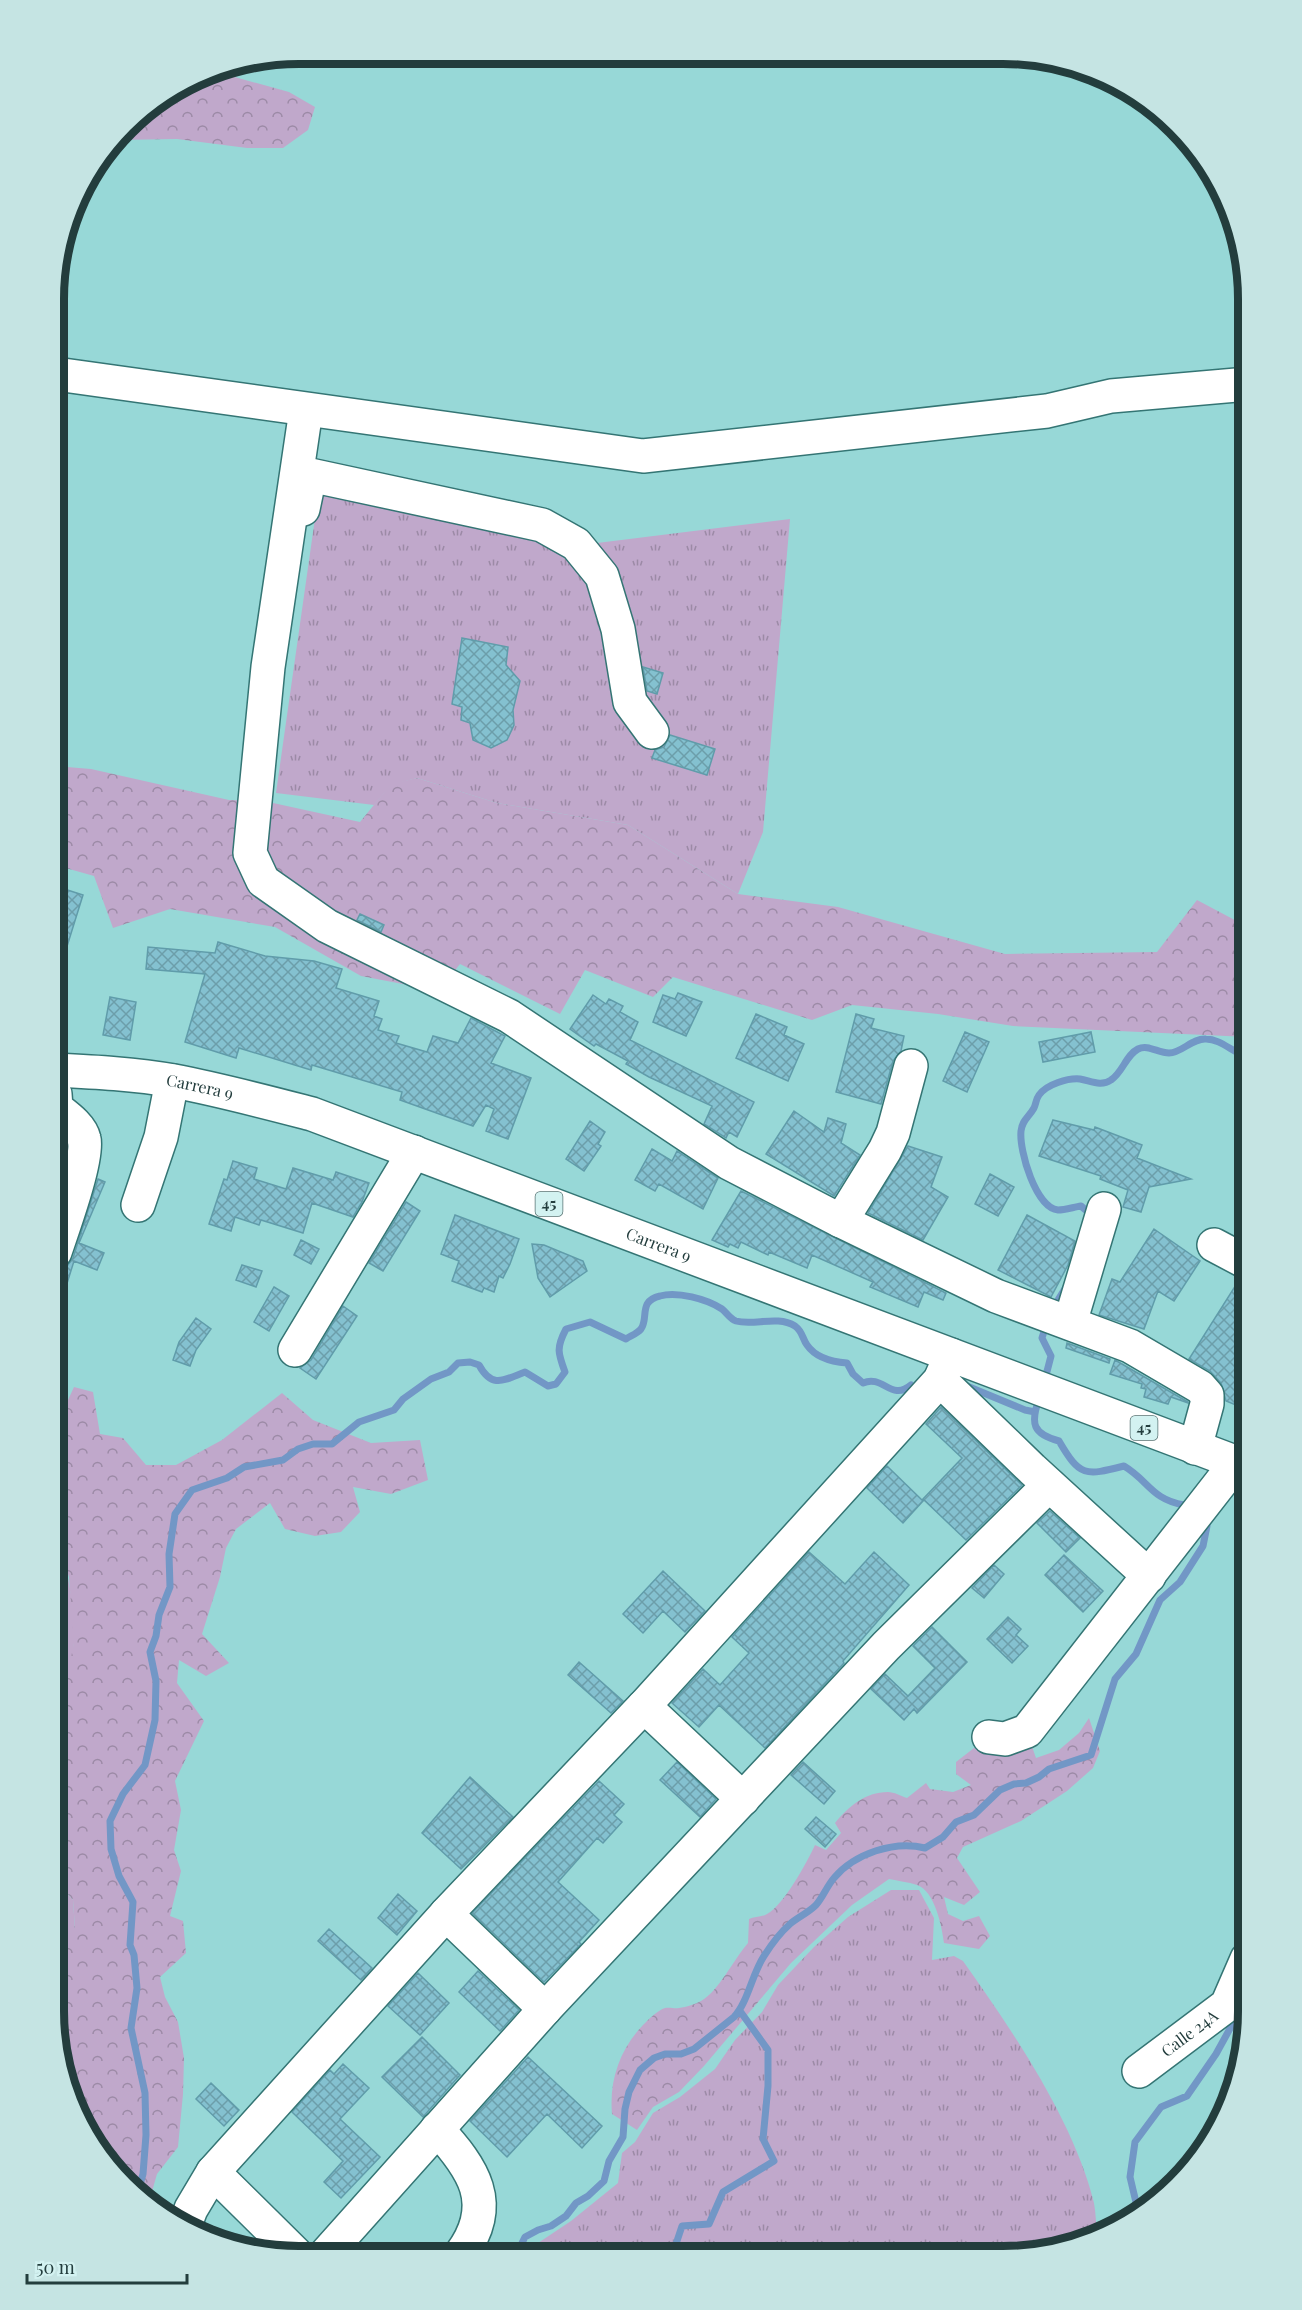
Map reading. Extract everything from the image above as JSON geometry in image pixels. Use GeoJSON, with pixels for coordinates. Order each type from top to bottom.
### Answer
{"type":"FeatureCollection","features":[{"type":"Feature","properties":{"kind":"main road"},"geometry":{"type":"LineString","coordinates":[[64,375],[643,456],[1047,411],[1111,396],[1238,385]]}},
{"type":"Feature","properties":{"kind":"main road"},"geometry":{"type":"LineString","coordinates":[[306,410],[268,667],[250,853],[263,881],[327,926],[509,1016],[729,1163],[841,1221],[996,1296],[1130,1346],[1200,1388],[1207,1395],[1207,1404],[1195,1448]]}},
{"type":"Feature","properties":{"kind":"main road"},"geometry":{"type":"LineString","coordinates":[[268,667],[310,475],[543,525],[576,544],[602,576],[618,629],[630,702],[652,732]]}},
{"type":"Feature","properties":{"kind":"main road"},"geometry":{"type":"LineString","coordinates":[[841,1221],[885,1150],[893,1132],[911,1066]]}},
{"type":"Feature","properties":{"kind":"main road","name":"Carrera 9"},"geometry":{"type":"LineString","coordinates":[[64,1070],[101,1072],[172,1081],[220,1090],[312,1114],[414,1152],[946,1368],[1041,1389],[1238,1464]]}},
{"type":"Feature","properties":{"kind":"main road"},"geometry":{"type":"LineString","coordinates":[[138,1205],[160,1137],[172,1081]]}},
{"type":"Feature","properties":{"kind":"main road"},"geometry":{"type":"LineString","coordinates":[[64,1114],[74,1122],[85,1140],[79,1176],[64,1224]]}},
{"type":"Feature","properties":{"kind":"main road"},"geometry":{"type":"LineString","coordinates":[[296,1350],[414,1152]]}},
{"type":"Feature","properties":{"kind":"main road"},"geometry":{"type":"LineString","coordinates":[[1070,1323],[1104,1209]]}},
{"type":"Feature","properties":{"kind":"main road"},"geometry":{"type":"LineString","coordinates":[[1214,1245],[1238,1258]]}},
{"type":"Feature","properties":{"kind":"main road"},"geometry":{"type":"LineString","coordinates":[[188,2217],[213,2172],[446,1914],[644,1706],[946,1368],[1049,1485],[1149,1576]]}},
{"type":"Feature","properties":{"kind":"main road"},"geometry":{"type":"LineString","coordinates":[[989,1737],[1005,1739],[1027,1731],[1149,1576],[1238,1470]]}},
{"type":"Feature","properties":{"kind":"main road"},"geometry":{"type":"LineString","coordinates":[[333,2246],[545,2009],[886,1646],[1049,1485]]}},
{"type":"Feature","properties":{"kind":"main road"},"geometry":{"type":"LineString","coordinates":[[644,1706],[743,1799]]}},
{"type":"Feature","properties":{"kind":"main road"},"geometry":{"type":"LineString","coordinates":[[446,1914],[545,2009]]}},
{"type":"Feature","properties":{"kind":"main road","name":"Calle 24A"},"geometry":{"type":"LineString","coordinates":[[1139,2071],[1227,2005],[1238,1980]]}},
{"type":"Feature","properties":{"kind":"main road"},"geometry":{"type":"LineString","coordinates":[[437,2129],[463,2159],[473,2175],[478,2192],[479,2211],[474,2229],[465,2246]]}},
{"type":"Feature","properties":{"kind":"main road"},"geometry":{"type":"LineString","coordinates":[[213,2172],[287,2245]]}},
{"type":"Feature","properties":{"kind":"green space"},"geometry":{"type":"Polygon","coordinates":[[[229,75],[289,92],[315,107],[308,130],[283,148],[247,148],[177,139],[127,140],[169,104],[209,82],[229,75]]]}},
{"type":"Feature","properties":{"kind":"green space"},"geometry":{"type":"Polygon","coordinates":[[[319,490],[573,546],[790,519],[763,832],[738,894],[628,825],[497,803],[417,778],[391,785],[374,805],[276,793],[319,490]]]}},
{"type":"Feature","properties":{"kind":"green space"},"geometry":{"type":"Polygon","coordinates":[[[64,767],[91,769],[229,800],[264,801],[360,822],[391,784],[417,778],[497,803],[628,825],[738,894],[838,907],[1005,954],[1157,952],[1197,900],[1238,922],[1238,1037],[1013,1026],[938,1014],[852,1005],[812,1020],[673,977],[653,997],[585,970],[560,1014],[460,964],[439,991],[361,976],[275,927],[170,909],[113,928],[94,876],[64,868],[64,767]]]}},
{"type":"Feature","properties":{"kind":"green space"},"geometry":{"type":"Polygon","coordinates":[[[74,1387],[93,1392],[100,1434],[123,1438],[146,1465],[176,1465],[222,1440],[282,1393],[313,1420],[371,1443],[420,1440],[428,1480],[391,1494],[353,1487],[360,1512],[341,1532],[315,1536],[285,1529],[270,1503],[236,1529],[226,1548],[220,1577],[202,1634],[229,1663],[206,1676],[179,1660],[177,1683],[204,1721],[175,1781],[181,1810],[174,1850],[181,1871],[170,1916],[183,1921],[186,1953],[160,1977],[165,1997],[178,2022],[184,2058],[183,2094],[178,2147],[157,2174],[152,2193],[133,2177],[113,2154],[89,2115],[72,2072],[65,2026],[64,1938],[75,1928],[73,1900],[64,1890],[64,1692],[74,1642],[69,1577],[64,1561],[64,1409],[74,1387]]]}},
{"type":"Feature","properties":{"kind":"green space"},"geometry":{"type":"Polygon","coordinates":[[[64,1562],[74,1616],[74,1643],[64,1694],[64,1562]]]}},
{"type":"Feature","properties":{"kind":"green space"},"geometry":{"type":"Polygon","coordinates":[[[1089,1718],[1100,1751],[1093,1768],[1067,1791],[1021,1821],[963,1847],[957,1858],[980,1892],[964,1905],[944,1897],[948,1914],[963,1921],[979,1916],[990,1936],[979,1949],[944,1943],[936,1910],[929,1894],[917,1885],[889,1879],[852,1905],[791,1963],[704,2066],[679,2092],[653,2107],[637,2130],[612,2114],[614,2077],[622,2055],[635,2034],[662,2009],[694,2004],[714,1990],[748,1943],[749,1919],[767,1914],[781,1902],[807,1862],[815,1845],[826,1850],[841,1833],[835,1823],[851,1806],[880,1793],[890,1792],[907,1798],[926,1783],[930,1789],[953,1792],[971,1785],[956,1774],[956,1762],[974,1748],[1002,1755],[1029,1738],[1036,1758],[1059,1750],[1079,1733],[1089,1718]]]}},
{"type":"Feature","properties":{"kind":"green space"},"geometry":{"type":"Polygon","coordinates":[[[64,1890],[73,1900],[75,1929],[64,1939],[64,1890]]]}},
{"type":"Feature","properties":{"kind":"green space"},"geometry":{"type":"Polygon","coordinates":[[[891,1890],[919,1890],[934,1918],[932,1960],[954,1956],[963,1961],[1021,2046],[1072,2140],[1094,2203],[1096,2226],[1064,2238],[1003,2246],[536,2246],[618,2183],[622,2153],[635,2142],[653,2113],[680,2097],[715,2069],[735,2040],[762,2012],[778,1985],[814,1947],[848,1917],[891,1890]]]}},
{"type":"Feature","properties":{"kind":"building"},"geometry":{"type":"Polygon","coordinates":[[[462,638],[508,647],[506,665],[520,681],[513,710],[514,725],[507,740],[491,748],[473,740],[470,723],[461,720],[462,707],[452,704],[462,638]]]}},
{"type":"Feature","properties":{"kind":"building"},"geometry":{"type":"Polygon","coordinates":[[[643,667],[663,673],[657,694],[647,691],[643,667]]]}},
{"type":"Feature","properties":{"kind":"building"},"geometry":{"type":"Polygon","coordinates":[[[670,735],[715,749],[707,775],[652,758],[655,750],[664,747],[670,735]]]}},
{"type":"Feature","properties":{"kind":"building"},"geometry":{"type":"Polygon","coordinates":[[[64,889],[83,895],[64,956],[64,889]]]}},
{"type":"Feature","properties":{"kind":"building"},"geometry":{"type":"Polygon","coordinates":[[[360,914],[384,925],[381,932],[357,920],[360,914]]]}},
{"type":"Feature","properties":{"kind":"building"},"geometry":{"type":"Polygon","coordinates":[[[218,942],[265,956],[314,961],[342,969],[336,988],[379,1001],[374,1016],[382,1019],[378,1030],[399,1036],[396,1043],[427,1052],[433,1036],[458,1043],[471,1018],[505,1036],[491,1063],[531,1078],[508,1139],[486,1131],[494,1109],[486,1105],[473,1126],[400,1100],[402,1092],[312,1065],[311,1070],[239,1048],[236,1058],[185,1042],[205,974],[146,969],[148,947],[215,953],[218,942]]]}},
{"type":"Feature","properties":{"kind":"building"},"geometry":{"type":"Polygon","coordinates":[[[678,993],[702,1002],[686,1036],[653,1022],[663,995],[675,999],[678,993]]]}},
{"type":"Feature","properties":{"kind":"building"},"geometry":{"type":"Polygon","coordinates":[[[593,995],[606,1004],[609,999],[623,1006],[620,1012],[638,1022],[630,1040],[754,1102],[737,1137],[729,1132],[726,1138],[704,1124],[712,1106],[649,1077],[626,1064],[628,1061],[596,1044],[594,1046],[570,1029],[593,995]]]}},
{"type":"Feature","properties":{"kind":"building"},"geometry":{"type":"Polygon","coordinates":[[[110,997],[136,1002],[130,1040],[103,1035],[110,997]]]}},
{"type":"Feature","properties":{"kind":"building"},"geometry":{"type":"Polygon","coordinates":[[[756,1014],[787,1027],[784,1035],[804,1044],[788,1081],[736,1058],[756,1014]]]}},
{"type":"Feature","properties":{"kind":"building"},"geometry":{"type":"Polygon","coordinates":[[[856,1014],[874,1019],[871,1028],[904,1036],[901,1051],[893,1061],[881,1104],[836,1092],[856,1014]]]}},
{"type":"Feature","properties":{"kind":"building"},"geometry":{"type":"Polygon","coordinates":[[[965,1032],[989,1042],[967,1092],[943,1081],[965,1032]]]}},
{"type":"Feature","properties":{"kind":"building"},"geometry":{"type":"Polygon","coordinates":[[[1091,1032],[1095,1052],[1043,1062],[1039,1042],[1091,1032]]]}},
{"type":"Feature","properties":{"kind":"building"},"geometry":{"type":"Polygon","coordinates":[[[794,1111],[824,1132],[828,1118],[846,1124],[841,1143],[860,1155],[834,1196],[766,1154],[794,1111]]]}},
{"type":"Feature","properties":{"kind":"building"},"geometry":{"type":"Polygon","coordinates":[[[1053,1120],[1094,1130],[1095,1127],[1142,1145],[1137,1158],[1191,1179],[1149,1187],[1141,1212],[1123,1207],[1128,1190],[1100,1179],[1101,1176],[1039,1156],[1053,1120]]]}},
{"type":"Feature","properties":{"kind":"building"},"geometry":{"type":"Polygon","coordinates":[[[590,1121],[605,1132],[598,1144],[601,1146],[584,1171],[566,1159],[590,1121]]]}},
{"type":"Feature","properties":{"kind":"building"},"geometry":{"type":"Polygon","coordinates":[[[908,1146],[942,1157],[931,1187],[948,1197],[923,1240],[868,1213],[908,1146]]]}},
{"type":"Feature","properties":{"kind":"building"},"geometry":{"type":"Polygon","coordinates":[[[652,1149],[672,1161],[677,1151],[718,1178],[703,1209],[659,1184],[655,1191],[635,1180],[652,1149]]]}},
{"type":"Feature","properties":{"kind":"building"},"geometry":{"type":"Polygon","coordinates":[[[233,1161],[257,1168],[254,1179],[286,1189],[293,1168],[333,1180],[336,1172],[369,1183],[353,1217],[312,1203],[303,1233],[261,1220],[259,1225],[235,1217],[231,1231],[209,1224],[224,1179],[227,1180],[233,1161]]]}},
{"type":"Feature","properties":{"kind":"building"},"geometry":{"type":"Polygon","coordinates":[[[990,1174],[1014,1187],[998,1216],[975,1204],[990,1174]]]}},
{"type":"Feature","properties":{"kind":"building"},"geometry":{"type":"Polygon","coordinates":[[[98,1179],[105,1182],[79,1243],[104,1253],[97,1270],[74,1261],[64,1293],[64,1267],[73,1258],[98,1179]]]}},
{"type":"Feature","properties":{"kind":"building"},"geometry":{"type":"Polygon","coordinates":[[[741,1191],[946,1293],[943,1300],[924,1292],[918,1307],[870,1287],[873,1282],[812,1255],[807,1268],[769,1252],[768,1255],[741,1242],[738,1248],[730,1244],[728,1247],[712,1240],[741,1191]]]}},
{"type":"Feature","properties":{"kind":"building"},"geometry":{"type":"Polygon","coordinates":[[[406,1202],[420,1211],[383,1271],[369,1263],[406,1202]]]}},
{"type":"Feature","properties":{"kind":"building"},"geometry":{"type":"Polygon","coordinates":[[[455,1215],[519,1239],[510,1264],[503,1278],[499,1276],[494,1292],[484,1288],[482,1292],[452,1281],[459,1261],[441,1254],[455,1215]]]}},
{"type":"Feature","properties":{"kind":"building"},"geometry":{"type":"Polygon","coordinates":[[[1027,1215],[1075,1241],[1068,1265],[1051,1297],[998,1270],[1027,1215]]]}},
{"type":"Feature","properties":{"kind":"building"},"geometry":{"type":"Polygon","coordinates":[[[1154,1229],[1200,1261],[1174,1301],[1158,1291],[1144,1329],[1099,1315],[1112,1279],[1120,1282],[1154,1229]]]}},
{"type":"Feature","properties":{"kind":"building"},"geometry":{"type":"Polygon","coordinates":[[[301,1240],[319,1249],[311,1264],[294,1255],[301,1240]]]}},
{"type":"Feature","properties":{"kind":"building"},"geometry":{"type":"Polygon","coordinates":[[[532,1244],[544,1245],[583,1261],[587,1271],[550,1297],[538,1278],[532,1244]]]}},
{"type":"Feature","properties":{"kind":"building"},"geometry":{"type":"Polygon","coordinates":[[[242,1265],[262,1271],[256,1287],[236,1280],[242,1265]]]}},
{"type":"Feature","properties":{"kind":"building"},"geometry":{"type":"Polygon","coordinates":[[[1238,1282],[1238,1406],[1226,1401],[1221,1383],[1210,1371],[1189,1359],[1238,1282]]]}},
{"type":"Feature","properties":{"kind":"building"},"geometry":{"type":"Polygon","coordinates":[[[274,1287],[289,1296],[269,1331],[254,1322],[274,1287]]]}},
{"type":"Feature","properties":{"kind":"building"},"geometry":{"type":"Polygon","coordinates":[[[343,1306],[357,1316],[316,1379],[300,1368],[311,1360],[343,1306]]]}},
{"type":"Feature","properties":{"kind":"building"},"geometry":{"type":"Polygon","coordinates":[[[196,1318],[211,1329],[196,1350],[190,1366],[173,1360],[179,1342],[196,1318]]]}},
{"type":"Feature","properties":{"kind":"building"},"geometry":{"type":"Polygon","coordinates":[[[1067,1343],[1110,1359],[1109,1363],[1066,1348],[1067,1343]]]}},
{"type":"Feature","properties":{"kind":"building"},"geometry":{"type":"Polygon","coordinates":[[[1115,1360],[1188,1403],[1171,1397],[1168,1404],[1144,1397],[1146,1389],[1141,1388],[1142,1384],[1110,1374],[1115,1360]]]}},
{"type":"Feature","properties":{"kind":"building"},"geometry":{"type":"Polygon","coordinates":[[[941,1407],[1022,1485],[966,1540],[923,1499],[962,1458],[926,1424],[941,1407]]]}},
{"type":"Feature","properties":{"kind":"building"},"geometry":{"type":"Polygon","coordinates":[[[887,1466],[923,1501],[903,1523],[867,1488],[887,1466]]]}},
{"type":"Feature","properties":{"kind":"building"},"geometry":{"type":"Polygon","coordinates":[[[1050,1511],[1080,1538],[1066,1552],[1037,1523],[1050,1511]]]}},
{"type":"Feature","properties":{"kind":"building"},"geometry":{"type":"Polygon","coordinates":[[[809,1552],[845,1584],[874,1552],[909,1585],[843,1661],[844,1663],[765,1748],[719,1705],[699,1727],[672,1703],[703,1669],[720,1685],[749,1653],[732,1637],[809,1552]]]}},
{"type":"Feature","properties":{"kind":"building"},"geometry":{"type":"Polygon","coordinates":[[[1064,1555],[1103,1591],[1083,1612],[1045,1575],[1064,1555]]]}},
{"type":"Feature","properties":{"kind":"building"},"geometry":{"type":"Polygon","coordinates":[[[994,1565],[1004,1574],[984,1598],[972,1588],[994,1565]]]}},
{"type":"Feature","properties":{"kind":"building"},"geometry":{"type":"Polygon","coordinates":[[[663,1571],[705,1611],[685,1632],[663,1611],[643,1633],[623,1614],[663,1571]]]}},
{"type":"Feature","properties":{"kind":"building"},"geometry":{"type":"Polygon","coordinates":[[[1008,1617],[1021,1629],[1016,1635],[1028,1646],[1012,1663],[987,1639],[1008,1617]]]}},
{"type":"Feature","properties":{"kind":"building"},"geometry":{"type":"Polygon","coordinates":[[[932,1627],[967,1662],[917,1713],[914,1709],[904,1720],[871,1689],[885,1674],[908,1696],[935,1668],[913,1646],[932,1627]]]}},
{"type":"Feature","properties":{"kind":"building"},"geometry":{"type":"Polygon","coordinates":[[[579,1662],[623,1701],[611,1713],[568,1675],[579,1662]]]}},
{"type":"Feature","properties":{"kind":"building"},"geometry":{"type":"Polygon","coordinates":[[[677,1762],[716,1799],[700,1817],[660,1780],[677,1762]]]}},
{"type":"Feature","properties":{"kind":"building"},"geometry":{"type":"Polygon","coordinates":[[[803,1762],[835,1791],[824,1804],[791,1775],[803,1762]]]}},
{"type":"Feature","properties":{"kind":"building"},"geometry":{"type":"Polygon","coordinates":[[[470,1777],[513,1817],[461,1869],[422,1833],[470,1777]]]}},
{"type":"Feature","properties":{"kind":"building"},"geometry":{"type":"Polygon","coordinates":[[[599,1781],[624,1804],[614,1815],[622,1822],[603,1843],[597,1838],[558,1882],[599,1920],[579,1942],[581,1944],[544,1982],[472,1913],[599,1781]]]}},
{"type":"Feature","properties":{"kind":"building"},"geometry":{"type":"Polygon","coordinates":[[[816,1817],[836,1834],[825,1847],[805,1829],[816,1817]]]}},
{"type":"Feature","properties":{"kind":"building"},"geometry":{"type":"Polygon","coordinates":[[[398,1894],[417,1911],[397,1935],[378,1918],[398,1894]]]}},
{"type":"Feature","properties":{"kind":"building"},"geometry":{"type":"Polygon","coordinates":[[[329,1929],[372,1968],[361,1980],[318,1941],[329,1929]]]}},
{"type":"Feature","properties":{"kind":"building"},"geometry":{"type":"Polygon","coordinates":[[[478,1971],[519,2010],[500,2031],[459,1992],[478,1971]]]}},
{"type":"Feature","properties":{"kind":"building"},"geometry":{"type":"Polygon","coordinates":[[[418,1973],[449,2003],[420,2035],[388,2006],[418,1973]]]}},
{"type":"Feature","properties":{"kind":"building"},"geometry":{"type":"Polygon","coordinates":[[[422,2037],[460,2075],[423,2117],[382,2077],[422,2037]]]}},
{"type":"Feature","properties":{"kind":"building"},"geometry":{"type":"Polygon","coordinates":[[[528,2057],[602,2126],[582,2148],[547,2114],[507,2157],[470,2121],[528,2057]]]}},
{"type":"Feature","properties":{"kind":"building"},"geometry":{"type":"Polygon","coordinates":[[[343,2064],[369,2088],[340,2119],[380,2157],[341,2198],[324,2182],[343,2161],[292,2112],[330,2070],[334,2074],[343,2064]]]}},
{"type":"Feature","properties":{"kind":"building"},"geometry":{"type":"Polygon","coordinates":[[[211,2083],[239,2110],[224,2126],[196,2099],[211,2083]]]}},
{"type":"Feature","properties":{"kind":"waterway"},"geometry":{"type":"LineString","coordinates":[[1088,1217],[1088,1212],[1081,1206],[1064,1210],[1050,1207],[1036,1189],[1026,1164],[1021,1131],[1024,1121],[1043,1091],[1058,1082],[1070,1080],[1107,1082],[1119,1073],[1130,1055],[1142,1048],[1169,1053],[1206,1039],[1217,1041],[1238,1052]]}},
{"type":"Feature","properties":{"kind":"waterway"},"geometry":{"type":"LineString","coordinates":[[1053,1308],[1066,1287]]}},
{"type":"Feature","properties":{"kind":"waterway"},"geometry":{"type":"LineString","coordinates":[[140,2184],[146,2135],[145,2093],[131,2028],[137,1988],[134,1955],[130,1945],[133,1902],[119,1876],[111,1849],[110,1821],[123,1794],[145,1765],[155,1720],[156,1681],[150,1652],[156,1636],[159,1615],[170,1587],[169,1554],[175,1514],[192,1490],[227,1478],[244,1467],[283,1460],[298,1449],[313,1444],[332,1444],[359,1422],[394,1410],[403,1399],[431,1379],[449,1372],[458,1363],[470,1362],[479,1365],[484,1373],[494,1380],[505,1380],[525,1372],[548,1386],[556,1384],[565,1372],[559,1350],[566,1329],[590,1322],[626,1339],[641,1329],[646,1306],[653,1298],[660,1296],[683,1295],[708,1302],[722,1309],[736,1321],[788,1323],[798,1328],[807,1345],[815,1353],[831,1360],[847,1363],[853,1374],[863,1383],[876,1382],[898,1391],[911,1385]]}},
{"type":"Feature","properties":{"kind":"waterway"},"geometry":{"type":"LineString","coordinates":[[1044,1383],[1051,1356],[1042,1338],[1046,1325]]}},
{"type":"Feature","properties":{"kind":"waterway"},"geometry":{"type":"LineString","coordinates":[[962,1384],[1035,1412]]}},
{"type":"Feature","properties":{"kind":"waterway"},"geometry":{"type":"LineString","coordinates":[[1039,1399],[1035,1415],[1036,1427],[1044,1435],[1059,1441],[1079,1467],[1092,1472],[1124,1466],[1157,1494],[1184,1505]]}},
{"type":"Feature","properties":{"kind":"waterway"},"geometry":{"type":"LineString","coordinates":[[520,2246],[525,2237],[551,2226],[566,2216],[576,2203],[588,2196],[604,2181],[609,2161],[623,2137],[629,2092],[640,2070],[654,2058],[665,2054],[681,2054],[694,2049],[734,2017],[743,2004],[760,1963],[773,1943],[790,1924],[816,1905],[842,1869],[875,1851],[901,1846],[925,1848],[943,1837],[956,1822],[974,1815],[1000,1790],[1014,1784],[1026,1783],[1049,1769],[1091,1755],[1115,1679],[1136,1654],[1160,1600],[1180,1582],[1203,1546],[1207,1526],[1203,1521]]}},
{"type":"Feature","properties":{"kind":"waterway"},"geometry":{"type":"LineString","coordinates":[[675,2246],[682,2226],[709,2224],[723,2192],[774,2161],[763,2139],[768,2086],[768,2050],[740,2011]]}},
{"type":"Feature","properties":{"kind":"waterway"},"geometry":{"type":"LineString","coordinates":[[1136,2204],[1130,2177],[1135,2142],[1161,2107],[1187,2096],[1216,2054],[1238,2014]]}}]}
